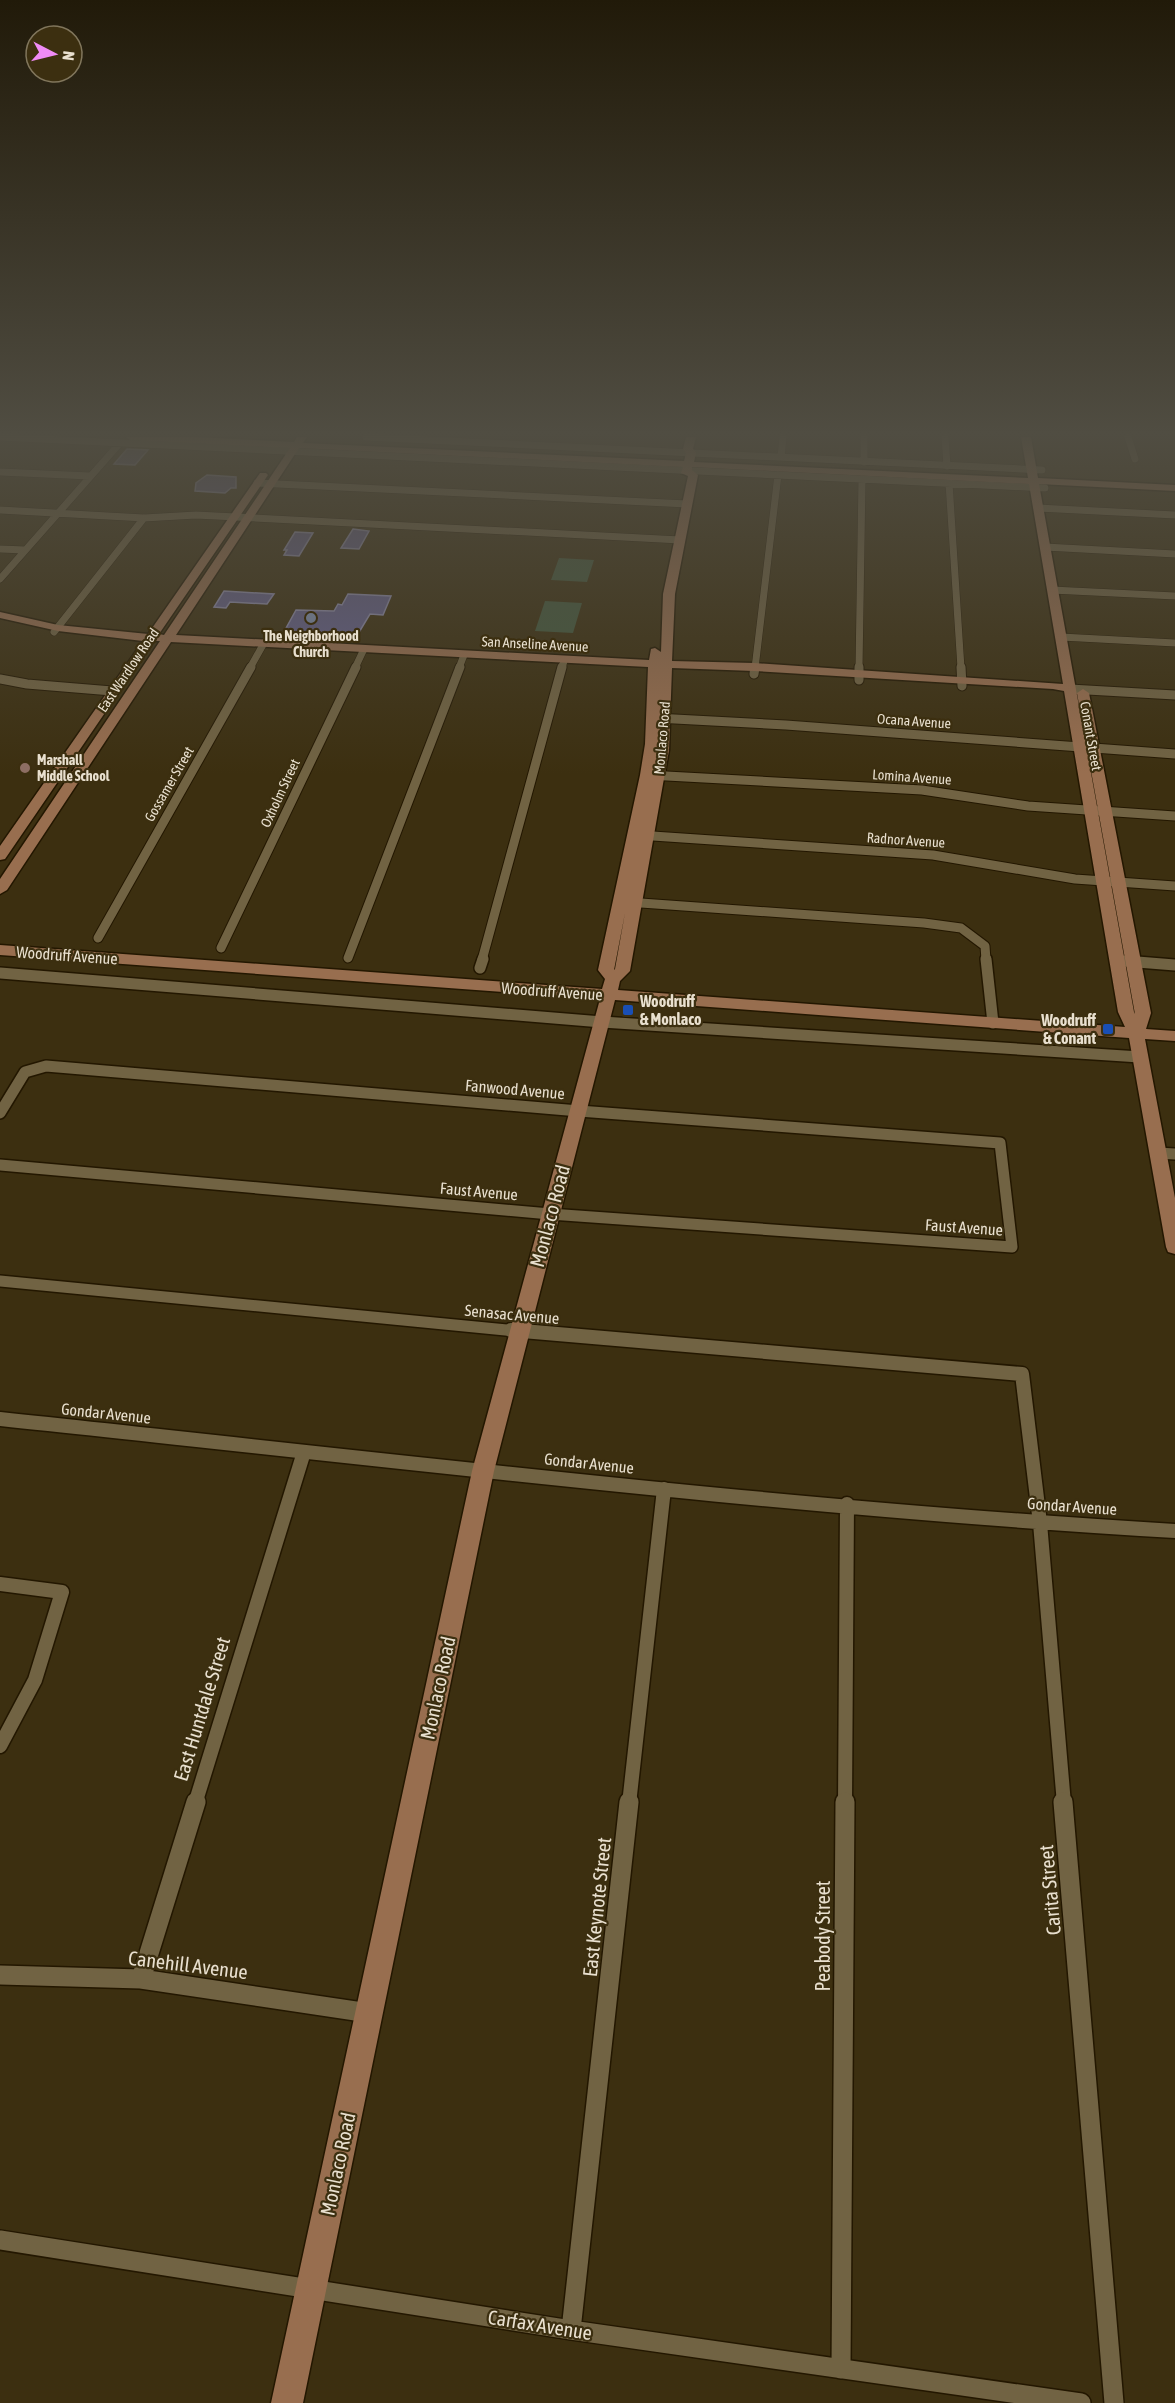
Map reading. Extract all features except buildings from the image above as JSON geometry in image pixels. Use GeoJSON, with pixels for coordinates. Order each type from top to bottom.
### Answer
{"type":"FeatureCollection","features":[{"type":"Feature","properties":{"kind":"street"},"geometry":{"type":"LineString","coordinates":[[3,549],[25,550]]}},
{"type":"Feature","properties":{"kind":"street"},"geometry":{"type":"LineString","coordinates":[[56,630],[120,549]]}},
{"type":"Feature","properties":{"kind":"street","name":"East Wardlow Road"},"geometry":{"type":"LineString","coordinates":[[0,856],[210,549]]}},
{"type":"Feature","properties":{"kind":"street","name":"East Wardlow Road"},"geometry":{"type":"LineString","coordinates":[[0,890],[226,549]]}},
{"type":"Feature","properties":{"kind":"street"},"geometry":{"type":"LineString","coordinates":[[661,667],[656,607],[672,549]]}},
{"type":"Feature","properties":{"kind":"street"},"geometry":{"type":"LineString","coordinates":[[661,667],[673,549]]}},
{"type":"Feature","properties":{"kind":"street"},"geometry":{"type":"LineString","coordinates":[[754,670],[769,549]]}},
{"type":"Feature","properties":{"kind":"street"},"geometry":{"type":"LineString","coordinates":[[859,677],[861,549]]}},
{"type":"Feature","properties":{"kind":"street"},"geometry":{"type":"LineString","coordinates":[[953,549],[962,682]]}},
{"type":"Feature","properties":{"kind":"street","name":"Conant Street"},"geometry":{"type":"LineString","coordinates":[[1051,549],[1098,811],[1104,881],[1126,1012],[1136,1033],[1140,1057],[1166,1154],[1175,1247]]}},
{"type":"Feature","properties":{"kind":"street"},"geometry":{"type":"LineString","coordinates":[[1089,549],[1175,554]]}},
{"type":"Feature","properties":{"kind":"street"},"geometry":{"type":"LineString","coordinates":[[0,579],[25,550]]}},
{"type":"Feature","properties":{"kind":"street"},"geometry":{"type":"LineString","coordinates":[[207,553],[223,554]]}},
{"type":"Feature","properties":{"kind":"street"},"geometry":{"type":"LineString","coordinates":[[1058,590],[1175,596]]}},
{"type":"Feature","properties":{"kind":"street"},"geometry":{"type":"LineString","coordinates":[[181,593],[197,594]]}},
{"type":"Feature","properties":{"kind":"street","name":"San Anseline Avenue"},"geometry":{"type":"LineString","coordinates":[[0,615],[56,630]]}},
{"type":"Feature","properties":{"kind":"street","name":"San Anseline Avenue"},"geometry":{"type":"LineString","coordinates":[[0,621],[56,630],[149,639],[463,658],[754,670],[962,682],[1054,691],[1076,689],[1175,695]]}},
{"type":"Feature","properties":{"kind":"street"},"geometry":{"type":"LineString","coordinates":[[1067,637],[1175,643]]}},
{"type":"Feature","properties":{"kind":"street","name":"Gossamer Street"},"geometry":{"type":"LineString","coordinates":[[98,938],[263,646]]}},
{"type":"Feature","properties":{"kind":"street","name":"Oxholm Street"},"geometry":{"type":"LineString","coordinates":[[221,948],[363,652]]}},
{"type":"Feature","properties":{"kind":"street"},"geometry":{"type":"LineString","coordinates":[[348,958],[463,658]]}},
{"type":"Feature","properties":{"kind":"street"},"geometry":{"type":"LineString","coordinates":[[480,968],[564,663]]}},
{"type":"Feature","properties":{"kind":"street","name":"Monlaco Road"},"geometry":{"type":"LineString","coordinates":[[287,2403],[483,1471],[602,1022],[612,987],[622,971],[628,902],[653,775],[661,667]]}},
{"type":"Feature","properties":{"kind":"street"},"geometry":{"type":"LineString","coordinates":[[0,679],[33,685],[112,691]]}},
{"type":"Feature","properties":{"kind":"street","name":"Ocana Avenue"},"geometry":{"type":"LineString","coordinates":[[659,718],[1175,754]]}},
{"type":"Feature","properties":{"kind":"street","name":"Lomina Avenue"},"geometry":{"type":"LineString","coordinates":[[653,775],[932,791],[1028,806],[1175,816]]}},
{"type":"Feature","properties":{"kind":"street","name":"Conant Street"},"geometry":{"type":"LineString","coordinates":[[1098,811],[1118,883],[1143,1013],[1136,1033]]}},
{"type":"Feature","properties":{"kind":"street","name":"Radnor Avenue"},"geometry":{"type":"LineString","coordinates":[[641,836],[933,855],[968,859],[1040,874],[1118,883],[1175,886]]}},
{"type":"Feature","properties":{"kind":"street"},"geometry":{"type":"LineString","coordinates":[[628,902],[961,928],[985,946],[993,1023]]}},
{"type":"Feature","properties":{"kind":"street","name":"Woodruff Avenue"},"geometry":{"type":"LineString","coordinates":[[0,950],[612,987],[993,1023],[1175,1036]]}},
{"type":"Feature","properties":{"kind":"street"},"geometry":{"type":"LineString","coordinates":[[1118,961],[1175,965]]}},
{"type":"Feature","properties":{"kind":"street","name":"Woodruff Avenue"},"geometry":{"type":"LineString","coordinates":[[0,973],[602,1022],[1140,1057]]}},
{"type":"Feature","properties":{"kind":"street","name":"Fanwood Avenue"},"geometry":{"type":"LineString","coordinates":[[0,1113],[25,1071],[46,1066],[579,1111],[1000,1143],[1006,1195]]}},
{"type":"Feature","properties":{"kind":"street","name":"Faust Avenue"},"geometry":{"type":"LineString","coordinates":[[0,1165],[550,1214],[1012,1247],[1006,1195]]}},
{"type":"Feature","properties":{"kind":"street","name":"Senasac Avenue"},"geometry":{"type":"LineString","coordinates":[[0,1281],[520,1332],[1022,1374]]}},
{"type":"Feature","properties":{"kind":"street","name":"Carita Street"},"geometry":{"type":"LineString","coordinates":[[1022,1374],[1040,1523],[1114,2403]]}},
{"type":"Feature","properties":{"kind":"street","name":"Gondar Avenue"},"geometry":{"type":"LineString","coordinates":[[0,1419],[664,1489],[1040,1523],[1175,1531]]}},
{"type":"Feature","properties":{"kind":"street","name":"East Huntdale Street"},"geometry":{"type":"LineString","coordinates":[[141,1979],[304,1452]]}},
{"type":"Feature","properties":{"kind":"street","name":"East Keynote Street"},"geometry":{"type":"LineString","coordinates":[[571,2330],[664,1489]]}},
{"type":"Feature","properties":{"kind":"street","name":"Peabody Street"},"geometry":{"type":"LineString","coordinates":[[841,2369],[847,1504]]}},
{"type":"Feature","properties":{"kind":"street"},"geometry":{"type":"LineString","coordinates":[[0,1584],[62,1592],[35,1680],[0,1746]]}},
{"type":"Feature","properties":{"kind":"street","name":"Canehill Avenue"},"geometry":{"type":"LineString","coordinates":[[0,1975],[141,1979],[369,2013]]}},
{"type":"Feature","properties":{"kind":"street","name":"Carfax Avenue"},"geometry":{"type":"LineString","coordinates":[[0,2240],[312,2287],[571,2330],[1081,2403]]}},
{"type":"Feature","properties":{"kind":"green space"},"geometry":{"type":"Polygon","coordinates":[[[559,558],[594,560],[587,582],[551,580],[559,558]]]}},
{"type":"Feature","properties":{"kind":"green space"},"geometry":{"type":"Polygon","coordinates":[[[545,601],[582,603],[573,633],[535,631],[545,601]]]}},
{"type":"Feature","properties":{"kind":"place","name":"The Neighborhood Church"},"geometry":{"type":"Point","coordinates":[311,618]}},
{"type":"Feature","properties":{"kind":"place","name":"Marshall Middle School"},"geometry":{"type":"Point","coordinates":[25,768]}},
{"type":"Feature","properties":{"kind":"place","name":"Woodruff & Monlaco"},"geometry":{"type":"Point","coordinates":[628,1010]}},
{"type":"Feature","properties":{"kind":"place","name":"Woodruff & Conant"},"geometry":{"type":"Point","coordinates":[1108,1029]}}]}
